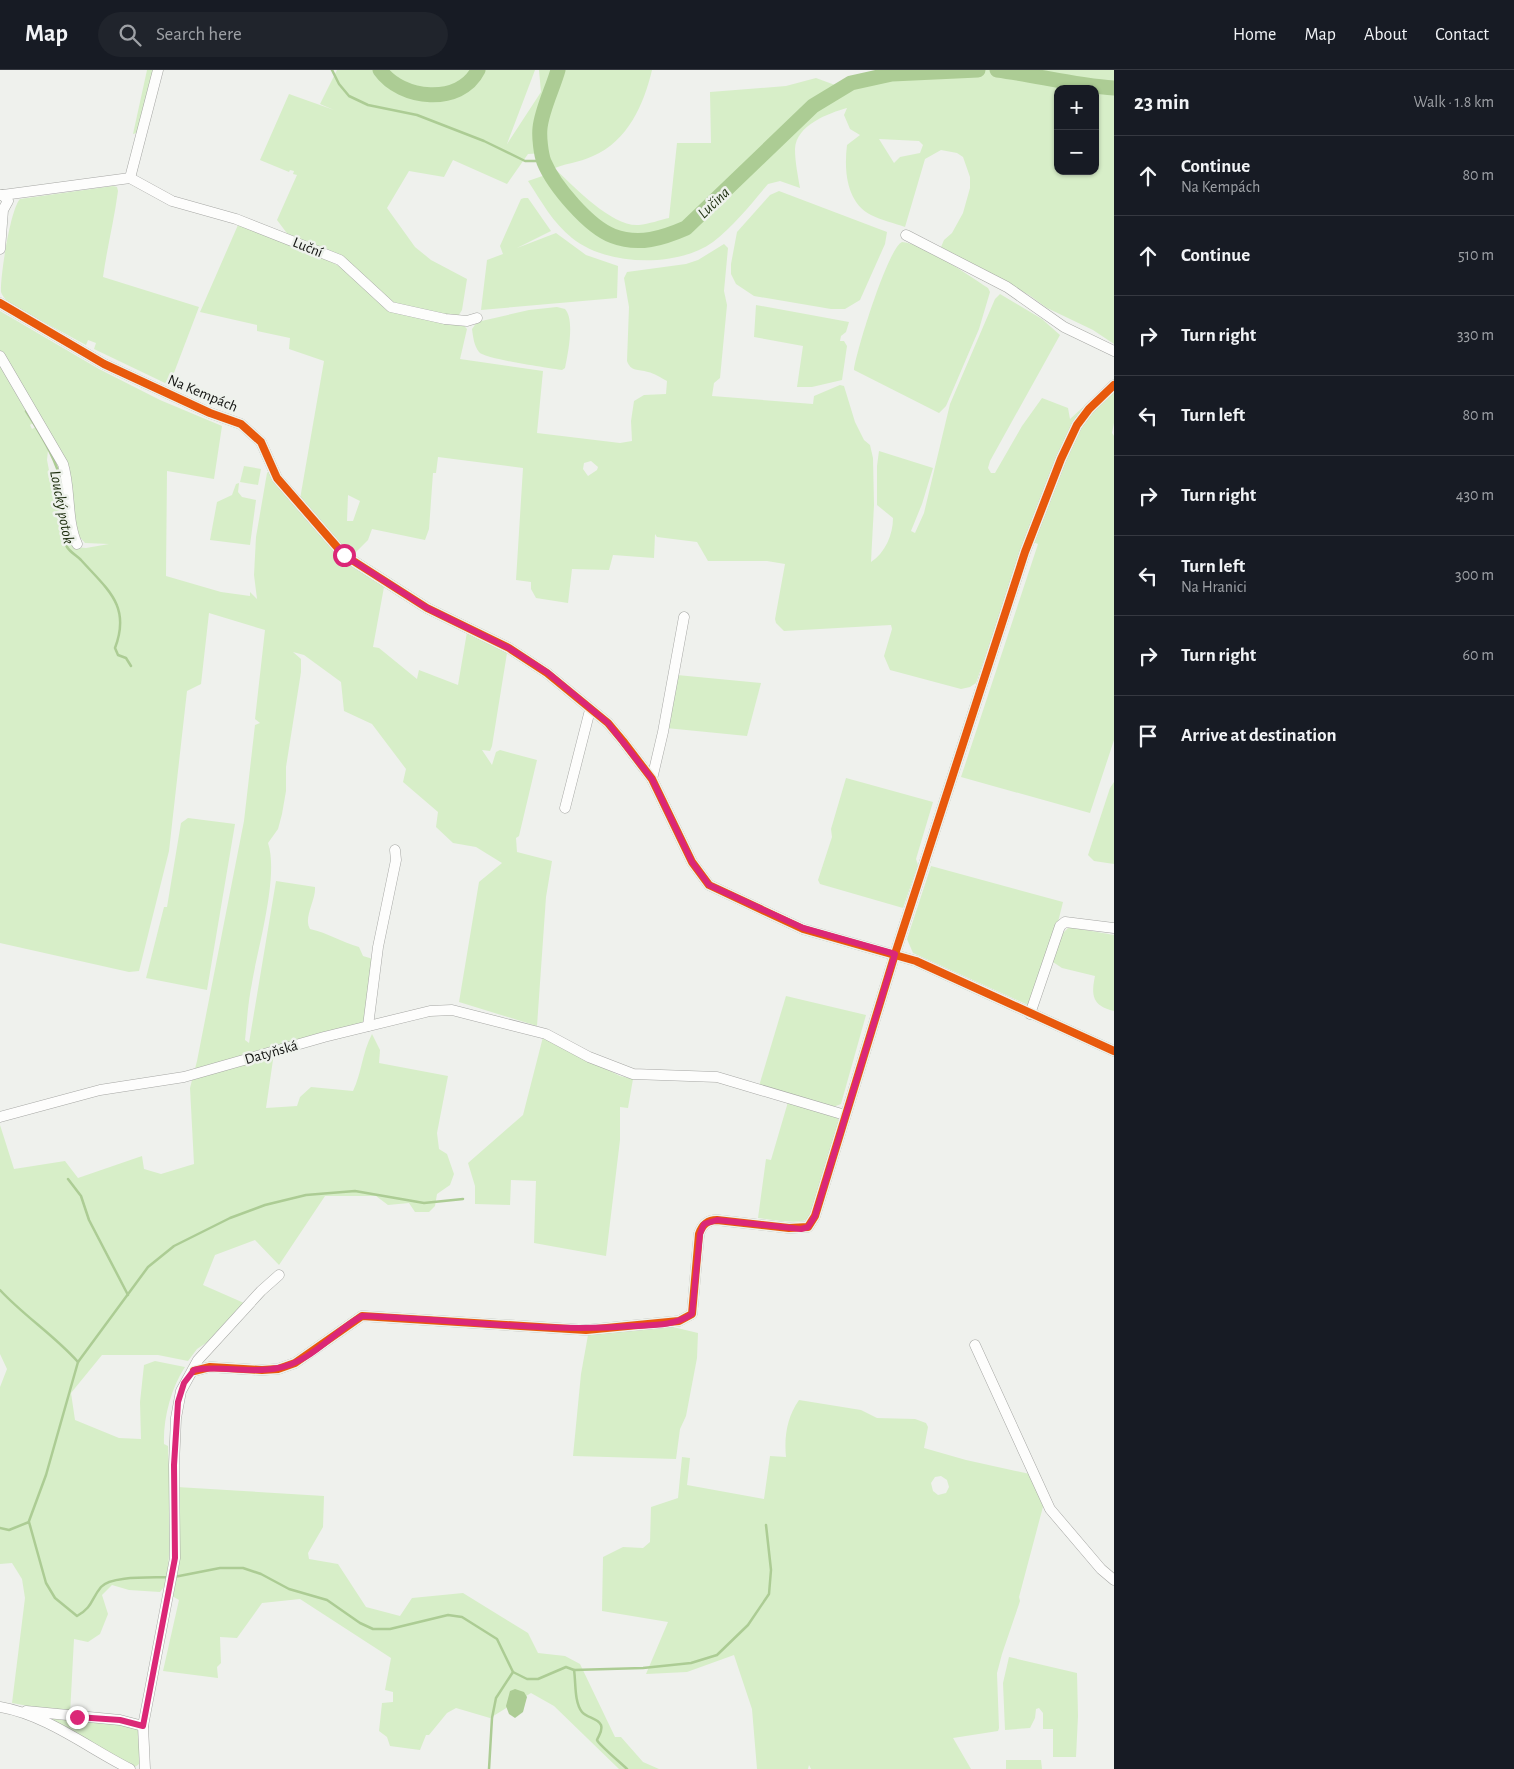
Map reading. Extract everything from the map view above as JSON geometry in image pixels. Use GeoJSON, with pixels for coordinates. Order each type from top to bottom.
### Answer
{"type":"FeatureCollection","features":[{"type":"Feature","properties":{"kind":"street"},"geometry":{"type":"LineString","coordinates":[[2,195],[130,178],[158,70]]}},
{"type":"Feature","properties":{"kind":"street","name":"Luční"},"geometry":{"type":"LineString","coordinates":[[130,178],[172,201],[236,219],[340,260],[392,307],[445,319],[467,320],[477,318]]}},
{"type":"Feature","properties":{"kind":"street"},"geometry":{"type":"LineString","coordinates":[[0,249],[3,210],[8,201],[2,195]]}},
{"type":"Feature","properties":{"kind":"street"},"geometry":{"type":"LineString","coordinates":[[906,235],[1006,287],[1064,326],[1114,351]]}},
{"type":"Feature","properties":{"kind":"street","name":"Na Kempách"},"geometry":{"type":"LineString","coordinates":[[0,303],[104,364],[210,413],[241,424],[261,442],[277,478],[344,555],[427,608],[509,648],[548,673],[616,731],[652,779],[692,862],[709,885],[803,928],[895,954],[923,964],[1114,1051]]}},
{"type":"Feature","properties":{"kind":"street"},"geometry":{"type":"LineString","coordinates":[[0,356],[63,464],[68,483],[72,531],[77,544]]}},
{"type":"Feature","properties":{"kind":"street"},"geometry":{"type":"LineString","coordinates":[[194,1370],[210,1367],[262,1370],[295,1363],[362,1316],[586,1330],[679,1321],[692,1314],[700,1234],[704,1224],[717,1220],[790,1228],[808,1227],[815,1216],[895,954],[1024,552],[1061,459],[1077,425],[1089,409],[1114,385]]}},
{"type":"Feature","properties":{"kind":"street"},"geometry":{"type":"LineString","coordinates":[[652,779],[664,732],[684,617]]}},
{"type":"Feature","properties":{"kind":"street"},"geometry":{"type":"LineString","coordinates":[[565,808],[590,710]]}},
{"type":"Feature","properties":{"kind":"street"},"geometry":{"type":"LineString","coordinates":[[368,1026],[378,947],[396,860],[395,850]]}},
{"type":"Feature","properties":{"kind":"street"},"geometry":{"type":"LineString","coordinates":[[1030,1014],[1060,926],[1065,922],[1114,928]]}},
{"type":"Feature","properties":{"kind":"street","name":"Datyňská"},"geometry":{"type":"LineString","coordinates":[[0,1117],[100,1090],[184,1077],[368,1026],[430,1011],[452,1010],[546,1034],[589,1056],[633,1074],[717,1076],[845,1115]]}},
{"type":"Feature","properties":{"kind":"street"},"geometry":{"type":"LineString","coordinates":[[145,1769],[143,1726],[175,1558],[175,1424],[181,1391],[207,1348],[279,1275]]}},
{"type":"Feature","properties":{"kind":"street"},"geometry":{"type":"LineString","coordinates":[[975,1345],[1050,1509],[1101,1568],[1114,1580]]}},
{"type":"Feature","properties":{"kind":"street"},"geometry":{"type":"LineString","coordinates":[[0,1707],[120,1720],[143,1726]]}},
{"type":"Feature","properties":{"kind":"street"},"geometry":{"type":"LineString","coordinates":[[15,1710],[40,1720],[130,1769]]}},
{"type":"Feature","properties":{"kind":"shaded area"},"geometry":{"type":"Polygon","coordinates":[[[147,70],[155,70],[140,132],[133,134],[147,70]]]}},
{"type":"Feature","properties":{"kind":"shaded area"},"geometry":{"type":"Polygon","coordinates":[[[337,70],[535,70],[507,144],[541,92],[539,70],[652,70],[649,83],[633,120],[616,141],[593,156],[549,171],[543,161],[545,153],[528,154],[507,184],[453,160],[444,177],[409,171],[387,208],[415,247],[431,260],[467,279],[462,310],[457,318],[467,329],[460,359],[543,371],[537,433],[620,443],[632,441],[631,421],[634,401],[644,395],[666,394],[667,381],[653,373],[633,369],[627,361],[629,307],[624,278],[627,272],[686,264],[698,260],[724,244],[728,248],[724,291],[727,305],[720,378],[714,383],[712,396],[813,404],[814,396],[840,385],[844,386],[855,422],[864,440],[870,445],[873,458],[874,505],[871,562],[884,549],[890,537],[893,524],[893,518],[877,505],[879,451],[933,468],[911,531],[915,533],[924,513],[950,404],[995,299],[1000,294],[1042,319],[1060,335],[990,461],[988,468],[991,473],[995,473],[1022,426],[1042,398],[1068,408],[1070,419],[1114,379],[1114,423],[1112,433],[1114,436],[1114,740],[1090,813],[961,777],[1038,544],[1026,539],[976,683],[961,689],[890,670],[884,656],[892,629],[891,625],[784,631],[776,623],[775,619],[785,564],[767,561],[708,561],[697,542],[657,537],[655,534],[654,558],[613,555],[609,570],[572,569],[568,603],[536,598],[531,589],[531,582],[516,580],[523,468],[438,457],[436,473],[433,473],[429,529],[425,540],[372,529],[368,540],[355,553],[346,551],[345,561],[384,587],[373,647],[379,648],[417,679],[419,670],[458,685],[467,632],[507,653],[492,746],[490,751],[482,750],[492,765],[496,752],[500,750],[537,760],[519,836],[516,838],[517,852],[552,861],[546,897],[537,1026],[459,1002],[479,882],[502,863],[476,847],[453,843],[436,827],[438,812],[403,782],[406,769],[372,724],[344,711],[341,682],[304,655],[293,652],[301,659],[301,672],[286,767],[286,791],[282,814],[278,829],[268,843],[271,857],[269,892],[251,990],[245,1040],[249,1043],[276,881],[315,887],[308,920],[310,929],[359,947],[363,956],[373,959],[364,1022],[274,1053],[266,1108],[297,1106],[300,1097],[311,1087],[353,1091],[372,1034],[380,1050],[379,1063],[448,1076],[437,1133],[439,1149],[447,1154],[454,1174],[450,1185],[437,1194],[435,1206],[429,1212],[415,1212],[409,1203],[388,1205],[376,1196],[325,1196],[279,1265],[255,1240],[215,1255],[203,1285],[244,1303],[206,1343],[197,1349],[188,1361],[158,1355],[102,1355],[71,1393],[75,1420],[119,1438],[141,1439],[140,1402],[144,1365],[155,1361],[185,1367],[172,1394],[164,1434],[164,1444],[168,1446],[171,1527],[167,1583],[160,1592],[129,1590],[112,1585],[102,1595],[108,1614],[100,1634],[88,1642],[74,1639],[70,1714],[12,1703],[25,1598],[22,1579],[12,1563],[0,1564],[0,1387],[7,1369],[0,1354],[0,1125],[14,1169],[65,1161],[78,1178],[142,1156],[144,1169],[161,1174],[194,1164],[190,1088],[197,1061],[244,821],[255,725],[260,723],[255,719],[265,630],[209,613],[201,684],[187,691],[169,851],[139,971],[129,972],[0,943],[0,366],[33,423],[30,425],[32,429],[36,427],[48,450],[47,460],[55,501],[67,520],[70,540],[75,547],[86,548],[109,544],[85,543],[76,533],[68,472],[0,355],[0,311],[99,369],[160,400],[222,426],[214,479],[167,471],[166,576],[221,592],[250,596],[250,592],[257,599],[254,575],[256,537],[267,473],[269,471],[300,499],[324,361],[289,349],[290,338],[257,331],[257,325],[200,312],[238,225],[314,253],[339,266],[340,260],[289,236],[277,220],[297,175],[293,174],[294,171],[290,170],[289,172],[260,160],[289,94],[334,110],[320,104],[337,70]],[[591,461],[584,463],[583,469],[588,476],[597,470],[598,467],[591,461]],[[348,495],[347,521],[353,521],[360,501],[348,495]]]}},
{"type":"Feature","properties":{"kind":"shaded area"},"geometry":{"type":"Polygon","coordinates":[[[879,70],[1114,70],[1114,344],[1093,330],[1047,308],[1029,295],[941,247],[944,240],[952,233],[963,213],[970,188],[970,177],[963,157],[957,153],[941,150],[925,159],[905,227],[875,217],[863,209],[856,202],[852,194],[847,175],[847,145],[860,135],[850,129],[844,115],[847,108],[815,121],[801,133],[795,149],[800,188],[780,181],[768,184],[721,236],[698,250],[681,256],[662,260],[642,260],[603,254],[586,247],[559,226],[528,181],[557,171],[595,205],[617,220],[639,225],[669,218],[677,143],[711,143],[710,92],[786,86],[816,78],[835,85],[879,70]],[[879,139],[894,163],[900,157],[920,153],[923,145],[919,141],[879,139]]]}},
{"type":"Feature","properties":{"kind":"shaded area"},"geometry":{"type":"Polygon","coordinates":[[[117,187],[118,191],[103,277],[199,307],[172,378],[165,383],[94,349],[96,343],[88,340],[86,345],[14,306],[6,300],[1,292],[9,230],[20,199],[117,187]]]}},
{"type":"Feature","properties":{"kind":"shaded area"},"geometry":{"type":"Polygon","coordinates":[[[779,191],[887,232],[885,244],[860,300],[845,309],[831,309],[754,296],[736,284],[731,274],[731,264],[737,232],[770,195],[779,191]]]}},
{"type":"Feature","properties":{"kind":"shaded area"},"geometry":{"type":"Polygon","coordinates":[[[528,198],[551,231],[517,248],[556,233],[586,255],[618,266],[617,298],[481,310],[487,260],[503,254],[500,246],[521,199],[528,198]]]}},
{"type":"Feature","properties":{"kind":"shaded area"},"geometry":{"type":"Polygon","coordinates":[[[902,242],[922,248],[946,261],[988,288],[990,292],[979,329],[946,406],[939,413],[854,370],[866,323],[881,280],[896,248],[902,242]]]}},
{"type":"Feature","properties":{"kind":"shaded area"},"geometry":{"type":"Polygon","coordinates":[[[756,305],[849,322],[846,332],[841,336],[840,341],[844,341],[847,346],[842,380],[812,387],[797,387],[803,346],[754,337],[756,305]]]}},
{"type":"Feature","properties":{"kind":"shaded area"},"geometry":{"type":"Polygon","coordinates":[[[557,307],[565,309],[570,321],[568,354],[565,368],[562,370],[517,363],[483,355],[477,350],[472,329],[477,322],[529,310],[557,307]]]}},
{"type":"Feature","properties":{"kind":"shaded area"},"geometry":{"type":"Polygon","coordinates":[[[244,466],[261,469],[258,485],[240,482],[244,466]]]}},
{"type":"Feature","properties":{"kind":"shaded area"},"geometry":{"type":"Polygon","coordinates":[[[239,483],[238,492],[242,497],[256,500],[250,545],[210,540],[217,502],[232,495],[236,484],[239,483]]]}},
{"type":"Feature","properties":{"kind":"shaded area"},"geometry":{"type":"Polygon","coordinates":[[[677,675],[761,683],[747,736],[666,728],[677,675]]]}},
{"type":"Feature","properties":{"kind":"shaded area"},"geometry":{"type":"Polygon","coordinates":[[[846,778],[933,802],[916,859],[918,865],[903,908],[820,884],[818,880],[832,837],[831,829],[846,778]]]}},
{"type":"Feature","properties":{"kind":"shaded area"},"geometry":{"type":"Polygon","coordinates":[[[1114,782],[1114,864],[1094,861],[1088,855],[1110,788],[1114,782]]]}},
{"type":"Feature","properties":{"kind":"shaded area"},"geometry":{"type":"Polygon","coordinates":[[[188,818],[235,824],[207,990],[146,978],[164,907],[167,907],[181,823],[188,818]]]}},
{"type":"Feature","properties":{"kind":"shaded area"},"geometry":{"type":"Polygon","coordinates":[[[931,866],[1063,902],[1054,938],[1028,1005],[913,953],[907,939],[931,866]]]}},
{"type":"Feature","properties":{"kind":"shaded area"},"geometry":{"type":"Polygon","coordinates":[[[1069,927],[1114,935],[1114,1011],[1097,1003],[1093,994],[1095,976],[1062,968],[1053,962],[1061,935],[1069,927]]]}},
{"type":"Feature","properties":{"kind":"shaded area"},"geometry":{"type":"Polygon","coordinates":[[[786,996],[866,1015],[841,1104],[833,1107],[759,1086],[786,996]]]}},
{"type":"Feature","properties":{"kind":"shaded area"},"geometry":{"type":"Polygon","coordinates":[[[543,1037],[620,1076],[633,1079],[628,1108],[620,1107],[620,1140],[606,1256],[534,1243],[536,1181],[511,1180],[510,1205],[475,1204],[475,1186],[468,1163],[523,1115],[543,1037]]]}},
{"type":"Feature","properties":{"kind":"shaded area"},"geometry":{"type":"Polygon","coordinates":[[[788,1102],[836,1116],[839,1121],[826,1173],[812,1213],[807,1219],[798,1222],[758,1218],[766,1159],[771,1160],[788,1102]]]}},
{"type":"Feature","properties":{"kind":"shaded area"},"geometry":{"type":"Polygon","coordinates":[[[673,1327],[698,1333],[697,1358],[686,1416],[680,1429],[676,1459],[573,1456],[581,1374],[588,1335],[673,1327]]]}},
{"type":"Feature","properties":{"kind":"shaded area"},"geometry":{"type":"Polygon","coordinates":[[[799,1400],[861,1410],[877,1418],[915,1419],[926,1423],[928,1427],[924,1448],[966,1460],[1030,1474],[1044,1503],[1019,1597],[1020,1601],[997,1673],[999,1728],[998,1731],[953,1738],[971,1769],[811,1769],[809,1765],[808,1769],[757,1769],[752,1709],[734,1655],[687,1672],[646,1674],[668,1622],[602,1611],[603,1557],[623,1547],[643,1548],[650,1542],[651,1507],[678,1498],[682,1457],[690,1458],[687,1485],[764,1499],[770,1456],[786,1457],[787,1427],[799,1400]],[[941,1476],[935,1477],[931,1483],[933,1491],[938,1495],[946,1493],[949,1487],[947,1480],[941,1476]]]}},
{"type":"Feature","properties":{"kind":"shaded area"},"geometry":{"type":"Polygon","coordinates":[[[177,1487],[324,1496],[323,1527],[308,1553],[309,1559],[338,1564],[366,1607],[400,1616],[412,1598],[463,1593],[528,1633],[538,1653],[565,1656],[580,1664],[615,1737],[621,1737],[643,1762],[659,1769],[619,1769],[554,1706],[531,1693],[490,1718],[456,1708],[447,1713],[429,1735],[426,1735],[420,1750],[390,1746],[387,1737],[379,1731],[382,1703],[393,1702],[393,1692],[385,1690],[391,1658],[300,1599],[262,1603],[237,1638],[220,1637],[221,1663],[217,1667],[218,1678],[163,1671],[179,1600],[172,1596],[177,1487]]]}},
{"type":"Feature","properties":{"kind":"shaded area"},"geometry":{"type":"Polygon","coordinates":[[[1009,1657],[1077,1673],[1078,1716],[1076,1757],[1053,1757],[1053,1729],[1043,1729],[1043,1713],[1039,1708],[1036,1709],[1035,1718],[1030,1728],[1005,1730],[1003,1683],[1009,1657]]]}},
{"type":"Feature","properties":{"kind":"shaded area"},"geometry":{"type":"Polygon","coordinates":[[[515,1689],[524,1692],[527,1697],[523,1712],[515,1718],[509,1714],[506,1706],[510,1691],[515,1689]]]}},
{"type":"Feature","properties":{"kind":"shaded area"},"geometry":{"type":"Polygon","coordinates":[[[37,1715],[118,1723],[136,1728],[139,1733],[139,1764],[135,1767],[37,1715]]]}},
{"type":"Feature","properties":{"kind":"shaded area"},"geometry":{"type":"Polygon","coordinates":[[[1006,1760],[1041,1760],[1042,1769],[1006,1769],[1006,1760]]]}},
{"type":"Feature","properties":{"kind":"waterway"},"geometry":{"type":"LineString","coordinates":[[332,70],[339,84],[349,96],[368,105],[417,115],[484,141],[525,161],[543,161]]}},
{"type":"Feature","properties":{"kind":"waterway","name":"Lučina"},"geometry":{"type":"LineString","coordinates":[[380,70],[402,88],[415,93],[430,95],[445,94],[458,89],[469,82],[478,70]]}},
{"type":"Feature","properties":{"kind":"waterway","name":"Lučina"},"geometry":{"type":"LineString","coordinates":[[558,70],[543,113],[540,128],[540,145],[544,162],[564,194],[583,215],[613,236],[632,240],[651,240],[686,228],[813,106],[851,83],[892,74],[978,70]]}},
{"type":"Feature","properties":{"kind":"waterway","name":"Lučina"},"geometry":{"type":"LineString","coordinates":[[997,70],[1114,88]]}},
{"type":"Feature","properties":{"kind":"waterway","name":"Loucký potok"},"geometry":{"type":"LineString","coordinates":[[26,411],[47,447],[60,476],[63,533],[67,547],[108,590],[114,600],[120,621],[115,648],[118,655],[126,658],[131,666]]}},
{"type":"Feature","properties":{"kind":"waterway"},"geometry":{"type":"LineString","coordinates":[[68,1179],[81,1196],[89,1220],[128,1295]]}},
{"type":"Feature","properties":{"kind":"waterway"},"geometry":{"type":"LineString","coordinates":[[29,1521],[46,1475],[78,1362],[148,1267],[174,1246],[230,1218],[265,1205],[306,1195],[355,1191],[424,1203],[463,1199]]}},
{"type":"Feature","properties":{"kind":"waterway"},"geometry":{"type":"LineString","coordinates":[[0,1290],[78,1362]]}},
{"type":"Feature","properties":{"kind":"waterway"},"geometry":{"type":"LineString","coordinates":[[0,1528],[9,1530],[29,1522],[46,1583],[55,1598],[77,1616],[89,1606],[98,1591],[106,1583],[123,1579],[169,1577]]}},
{"type":"Feature","properties":{"kind":"waterway"},"geometry":{"type":"LineString","coordinates":[[574,1670],[643,1668],[691,1663],[717,1655],[748,1625],[769,1594],[771,1570],[766,1525]]}},
{"type":"Feature","properties":{"kind":"waterway"},"geometry":{"type":"LineString","coordinates":[[174,1577],[220,1568],[243,1568],[261,1574],[289,1589],[327,1600],[360,1623],[373,1629],[390,1629],[448,1615],[462,1617],[497,1639],[513,1672],[527,1679],[538,1679],[566,1667],[574,1670],[576,1697],[579,1708],[584,1714],[600,1723],[602,1729],[597,1740],[627,1769]]}},
{"type":"Feature","properties":{"kind":"waterway"},"geometry":{"type":"LineString","coordinates":[[489,1769],[492,1718],[496,1698],[513,1672]]}},
{"type":"Feature","properties":{"kind":"cycle path"},"geometry":{"type":"LineString","coordinates":[[0,303],[104,364],[210,413],[241,424],[261,442],[277,478],[344,555],[427,608],[509,648],[547,673],[608,723],[652,779],[692,862],[709,885],[803,929],[916,961],[1114,1051]]}},
{"type":"Feature","properties":{"kind":"cycle path"},"geometry":{"type":"LineString","coordinates":[[194,1371],[210,1367],[278,1369],[295,1363],[362,1316],[586,1330],[679,1321],[692,1314],[699,1234],[705,1224],[717,1220],[789,1228],[808,1227],[815,1216],[895,954],[1025,552],[1061,459],[1077,425],[1089,409],[1114,385]]}},
{"type":"Feature","properties":{"kind":"route"},"geometry":{"type":"LineString","coordinates":[[77,1717],[120,1720],[143,1726],[175,1558],[174,1429],[181,1391],[184,1383],[194,1370],[210,1367],[262,1370],[295,1363],[362,1316],[586,1330],[667,1324],[686,1318],[692,1314],[700,1234],[704,1224],[708,1221],[717,1220],[801,1229],[808,1227],[815,1216],[895,954],[803,928],[709,885],[692,862],[652,779],[608,723],[590,710],[548,673],[509,648],[427,608],[344,555]]}}]}
